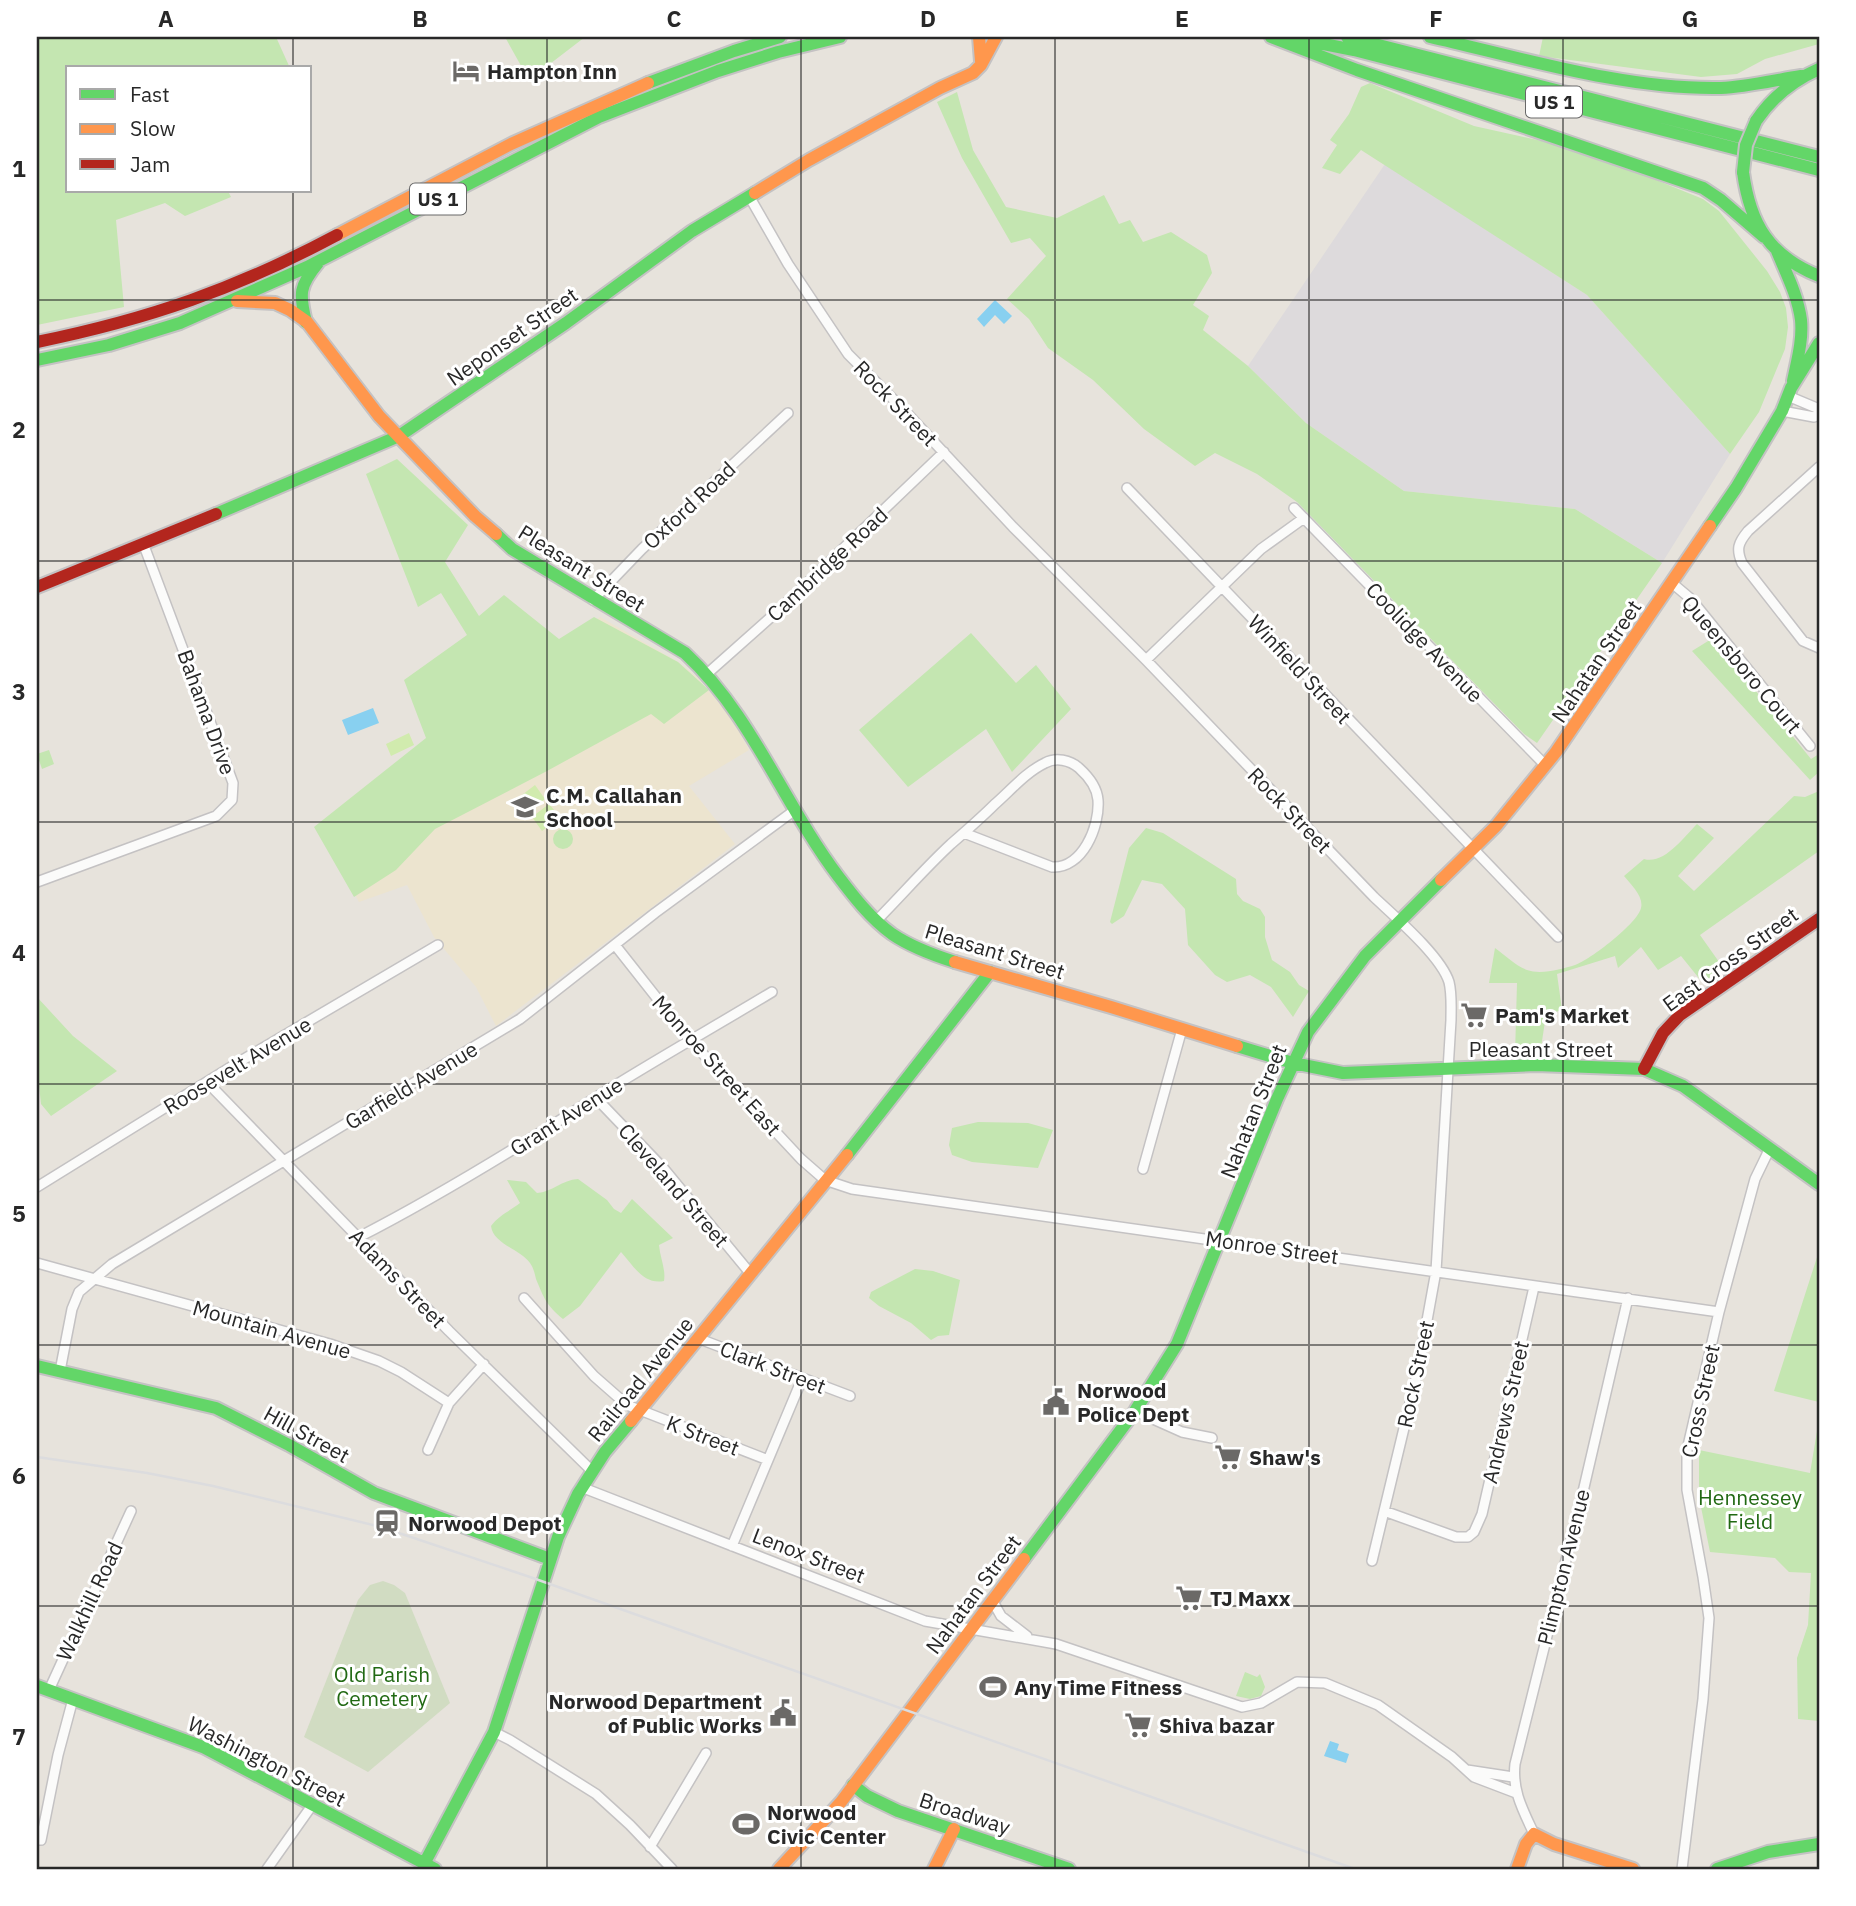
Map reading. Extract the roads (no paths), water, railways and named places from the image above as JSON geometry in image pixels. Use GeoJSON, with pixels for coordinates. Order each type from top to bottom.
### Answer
{"type":"FeatureCollection","features":[{"type":"Feature","properties":{"kind":"main road","name":"US 1"},"geometry":{"type":"LineString","coordinates":[[37,342],[132,321],[235,285],[606,99],[639,84],[780,37]]}},
{"type":"Feature","properties":{"kind":"main road","name":"US 1"},"geometry":{"type":"LineString","coordinates":[[37,360],[116,342],[177,324],[232,302],[596,118],[661,90],[770,54],[840,37]]}},
{"type":"Feature","properties":{"kind":"main road"},"geometry":{"type":"LineString","coordinates":[[979,37],[981,65]]}},
{"type":"Feature","properties":{"kind":"main road"},"geometry":{"type":"LineString","coordinates":[[981,65],[996,37]]}},
{"type":"Feature","properties":{"kind":"main road"},"geometry":{"type":"LineString","coordinates":[[1272,37],[1357,70],[1692,183],[1721,200],[1792,264],[1819,276]]}},
{"type":"Feature","properties":{"kind":"main road","name":"US 1"},"geometry":{"type":"LineString","coordinates":[[1288,37],[1354,50],[1819,170]]}},
{"type":"Feature","properties":{"kind":"main road","name":"US 1"},"geometry":{"type":"LineString","coordinates":[[1347,37],[1819,158]]}},
{"type":"Feature","properties":{"kind":"main road"},"geometry":{"type":"LineString","coordinates":[[1430,37],[1590,73],[1678,87],[1724,88],[1801,76],[1819,69]]}},
{"type":"Feature","properties":{"kind":"main road","name":"Neponset Street"},"geometry":{"type":"LineString","coordinates":[[37,587],[319,472],[399,436],[566,323],[692,231],[865,128],[973,73],[981,65]]}},
{"type":"Feature","properties":{"kind":"main road"},"geometry":{"type":"LineString","coordinates":[[1764,237],[1748,205],[1743,172],[1746,145],[1756,121],[1773,97],[1801,76]]}},
{"type":"Feature","properties":{"kind":"main road","name":"Nahatan Street"},"geometry":{"type":"LineString","coordinates":[[1777,251],[1801,319],[1801,339],[1790,392]]}},
{"type":"Feature","properties":{"kind":"main road","name":"Pleasant Street"},"geometry":{"type":"LineString","coordinates":[[322,257],[303,281],[300,299],[307,322],[364,399],[475,516],[512,549],[685,653],[708,673],[729,697],[795,810],[836,871],[876,921],[891,934],[919,949],[990,972],[1293,1062],[1343,1073],[1536,1065],[1644,1069],[1683,1086],[1819,1184]]}},
{"type":"Feature","properties":{"kind":"main road","name":"Pleasant Street"},"geometry":{"type":"LineString","coordinates":[[232,302],[274,301],[307,322]]}},
{"type":"Feature","properties":{"kind":"main road","name":"Nahatan Street"},"geometry":{"type":"LineString","coordinates":[[779,1869],[822,1824],[853,1785],[1135,1411],[1177,1343],[1293,1062],[1308,1032],[1365,956],[1496,826],[1546,766],[1736,488],[1819,344]]}},
{"type":"Feature","properties":{"kind":"main road","name":"East Cross Street"},"geometry":{"type":"LineString","coordinates":[[1644,1069],[1663,1033],[1680,1014],[1819,919]]}},
{"type":"Feature","properties":{"kind":"main road","name":"Railroad Avenue"},"geometry":{"type":"LineString","coordinates":[[427,1867],[494,1732],[550,1559],[564,1522],[592,1471],[990,972]]}},
{"type":"Feature","properties":{"kind":"main road","name":"Hill Street"},"geometry":{"type":"LineString","coordinates":[[37,1366],[216,1408],[374,1493],[550,1559]]}},
{"type":"Feature","properties":{"kind":"main road","name":"Washington Street"},"geometry":{"type":"LineString","coordinates":[[43,1688],[203,1747],[427,1867]]}},
{"type":"Feature","properties":{"kind":"main road","name":"Broadway"},"geometry":{"type":"LineString","coordinates":[[853,1785],[878,1802],[1069,1869]]}},
{"type":"Feature","properties":{"kind":"main road"},"geometry":{"type":"LineString","coordinates":[[934,1869],[954,1829]]}},
{"type":"Feature","properties":{"kind":"main road"},"geometry":{"type":"LineString","coordinates":[[1517,1869],[1534,1834],[1554,1844],[1633,1869]]}},
{"type":"Feature","properties":{"kind":"main road"},"geometry":{"type":"LineString","coordinates":[[1717,1869],[1768,1852],[1819,1844]]}},
{"type":"Feature","properties":{"kind":"street","name":"Rock Street"},"geometry":{"type":"LineString","coordinates":[[749,196],[788,264],[848,354],[1303,825],[1400,920],[1443,969],[1449,980],[1451,992],[1448,1069],[1436,1271],[1418,1370],[1372,1561]]}},
{"type":"Feature","properties":{"kind":"street"},"geometry":{"type":"LineString","coordinates":[[1790,392],[1819,408]]}},
{"type":"Feature","properties":{"kind":"street"},"geometry":{"type":"LineString","coordinates":[[1782,411],[1814,417],[1819,415]]}},
{"type":"Feature","properties":{"kind":"street","name":"Oxford Road"},"geometry":{"type":"LineString","coordinates":[[593,600],[642,549],[788,413]]}},
{"type":"Feature","properties":{"kind":"street","name":"Cambridge Road"},"geometry":{"type":"LineString","coordinates":[[708,673],[780,610],[944,452]]}},
{"type":"Feature","properties":{"kind":"street"},"geometry":{"type":"LineString","coordinates":[[1819,467],[1748,531],[1739,542],[1738,553],[1742,563],[1802,641],[1819,648]]}},
{"type":"Feature","properties":{"kind":"street","name":"Winfield Street"},"geometry":{"type":"LineString","coordinates":[[1127,488],[1558,937]]}},
{"type":"Feature","properties":{"kind":"street","name":"Coolidge Avenue"},"geometry":{"type":"LineString","coordinates":[[1294,508],[1546,766]]}},
{"type":"Feature","properties":{"kind":"street"},"geometry":{"type":"LineString","coordinates":[[1146,660],[1261,549],[1304,518]]}},
{"type":"Feature","properties":{"kind":"street","name":"Bahama Drive"},"geometry":{"type":"LineString","coordinates":[[37,882],[216,816],[232,800],[233,783],[143,543]]}},
{"type":"Feature","properties":{"kind":"street","name":"Queensboro Court"},"geometry":{"type":"LineString","coordinates":[[1672,583],[1691,599],[1810,746]]}},
{"type":"Feature","properties":{"kind":"street"},"geometry":{"type":"LineString","coordinates":[[876,921],[950,844],[1029,773],[1051,760],[1065,760],[1077,766],[1095,786],[1098,813],[1083,853],[1070,865],[1062,868],[1052,867],[964,833]]}},
{"type":"Feature","properties":{"kind":"street","name":"Garfield Avenue"},"geometry":{"type":"LineString","coordinates":[[60,1371],[72,1309],[79,1292],[93,1279],[126,1255],[520,1019],[655,913],[795,810]]}},
{"type":"Feature","properties":{"kind":"street","name":"Roosevelt Avenue"},"geometry":{"type":"LineString","coordinates":[[37,1187],[438,945]]}},
{"type":"Feature","properties":{"kind":"street","name":"Monroe Street East"},"geometry":{"type":"LineString","coordinates":[[615,946],[690,1040],[801,1159],[825,1180]]}},
{"type":"Feature","properties":{"kind":"street","name":"Grant Avenue"},"geometry":{"type":"LineString","coordinates":[[359,1237],[535,1137],[772,992]]}},
{"type":"Feature","properties":{"kind":"street"},"geometry":{"type":"LineString","coordinates":[[1143,1169],[1182,1029]]}},
{"type":"Feature","properties":{"kind":"street","name":"Adams Street"},"geometry":{"type":"LineString","coordinates":[[207,1082],[592,1471]]}},
{"type":"Feature","properties":{"kind":"street","name":"Cleveland Street"},"geometry":{"type":"LineString","coordinates":[[596,1098],[665,1170],[750,1273]]}},
{"type":"Feature","properties":{"kind":"street","name":"Cross Street"},"geometry":{"type":"LineString","coordinates":[[1682,1869],[1703,1699],[1709,1618],[1685,1469],[1687,1450],[1719,1312],[1755,1179],[1770,1148]]}},
{"type":"Feature","properties":{"kind":"street","name":"Monroe Street"},"geometry":{"type":"LineString","coordinates":[[825,1180],[852,1189],[1719,1312]]}},
{"type":"Feature","properties":{"kind":"street","name":"Mountain Avenue"},"geometry":{"type":"LineString","coordinates":[[37,1263],[330,1344],[379,1361],[449,1403]]}},
{"type":"Feature","properties":{"kind":"street","name":"Andrews Street"},"geometry":{"type":"LineString","coordinates":[[1384,1511],[1456,1537],[1468,1537],[1472,1534],[1482,1514],[1534,1287]]}},
{"type":"Feature","properties":{"kind":"street","name":"K Street"},"geometry":{"type":"LineString","coordinates":[[524,1298],[594,1376],[627,1405],[768,1460]]}},
{"type":"Feature","properties":{"kind":"street","name":"Plimpton Avenue"},"geometry":{"type":"LineString","coordinates":[[1534,1834],[1516,1793],[1513,1777],[1524,1721],[1582,1496],[1628,1298]]}},
{"type":"Feature","properties":{"kind":"street","name":"Clark Street"},"geometry":{"type":"LineString","coordinates":[[696,1338],[850,1396]]}},
{"type":"Feature","properties":{"kind":"street"},"geometry":{"type":"LineString","coordinates":[[428,1450],[449,1403],[484,1364]]}},
{"type":"Feature","properties":{"kind":"street"},"geometry":{"type":"LineString","coordinates":[[732,1546],[802,1379]]}},
{"type":"Feature","properties":{"kind":"street"},"geometry":{"type":"LineString","coordinates":[[1135,1411],[1182,1432],[1212,1438]]}},
{"type":"Feature","properties":{"kind":"street","name":"Lenox Street"},"geometry":{"type":"LineString","coordinates":[[582,1487],[925,1621],[1056,1644],[1242,1707],[1261,1703],[1297,1682],[1325,1683],[1378,1705],[1482,1782],[1516,1793]]}},
{"type":"Feature","properties":{"kind":"street","name":"Walkhill Road"},"geometry":{"type":"LineString","coordinates":[[43,1688],[131,1511]]}},
{"type":"Feature","properties":{"kind":"street","name":"Lenox Street"},"geometry":{"type":"LineString","coordinates":[[992,1600],[1001,1616],[1028,1637]]}},
{"type":"Feature","properties":{"kind":"street"},"geometry":{"type":"LineString","coordinates":[[37,1840],[41,1840],[58,1755],[73,1699]]}},
{"type":"Feature","properties":{"kind":"street"},"geometry":{"type":"LineString","coordinates":[[494,1732],[596,1794],[671,1869]]}},
{"type":"Feature","properties":{"kind":"street"},"geometry":{"type":"LineString","coordinates":[[650,1847],[706,1753]]}},
{"type":"Feature","properties":{"kind":"street"},"geometry":{"type":"LineString","coordinates":[[1466,1770],[1513,1777]]}},
{"type":"Feature","properties":{"kind":"street"},"geometry":{"type":"LineString","coordinates":[[267,1869],[313,1804]]}},
{"type":"Feature","properties":{"kind":"water"},"geometry":{"type":"Polygon","coordinates":[[[995,300],[1012,316],[1004,324],[995,315],[984,327],[977,319],[995,300]]]}},
{"type":"Feature","properties":{"kind":"water"},"geometry":{"type":"Polygon","coordinates":[[[373,708],[379,723],[348,735],[342,720],[373,708]]]}},
{"type":"Feature","properties":{"kind":"water"},"geometry":{"type":"Polygon","coordinates":[[[1330,1741],[1339,1744],[1337,1750],[1349,1754],[1346,1763],[1324,1756],[1330,1741]]]}},
{"type":"Feature","properties":{"kind":"railway"},"geometry":{"type":"LineString","coordinates":[[37,1457],[213,1486],[381,1527],[530,1577],[1355,1869]]}},
{"type":"Feature","properties":{"kind":"place","name":"Hampton Inn"},"geometry":{"type":"Point","coordinates":[466,71]}},
{"type":"Feature","properties":{"kind":"place","name":"C.M. Callahan School"},"geometry":{"type":"Point","coordinates":[525,807]}},
{"type":"Feature","properties":{"kind":"place","name":"Pam's Market"},"geometry":{"type":"Point","coordinates":[1474,1015]}},
{"type":"Feature","properties":{"kind":"place","name":"Norwood Police Dept"},"geometry":{"type":"Point","coordinates":[1056,1402]}},
{"type":"Feature","properties":{"kind":"place","name":"Shaw's"},"geometry":{"type":"Point","coordinates":[1228,1457]}},
{"type":"Feature","properties":{"kind":"place","name":"Norwood Depot"},"geometry":{"type":"Point","coordinates":[387,1523]}},
{"type":"Feature","properties":{"kind":"place","name":"TJ Maxx"},"geometry":{"type":"Point","coordinates":[1189,1598]}},
{"type":"Feature","properties":{"kind":"place","name":"Any Time Fitness"},"geometry":{"type":"Point","coordinates":[993,1687]}},
{"type":"Feature","properties":{"kind":"place","name":"Norwood Department of Public Works"},"geometry":{"type":"Point","coordinates":[783,1713]}},
{"type":"Feature","properties":{"kind":"place","name":"Shiva bazar"},"geometry":{"type":"Point","coordinates":[1138,1725]}},
{"type":"Feature","properties":{"kind":"place","name":"Norwood Civic Center"},"geometry":{"type":"Point","coordinates":[746,1824]}},
{"type":"Feature","properties":{"kind":"park label","name":"Hennessey Field"},"geometry":{"type":"Point","coordinates":[1750,1509]}},
{"type":"Feature","properties":{"kind":"park label","name":"Old Parish Cemetery"},"geometry":{"type":"Point","coordinates":[382,1686]}}]}
